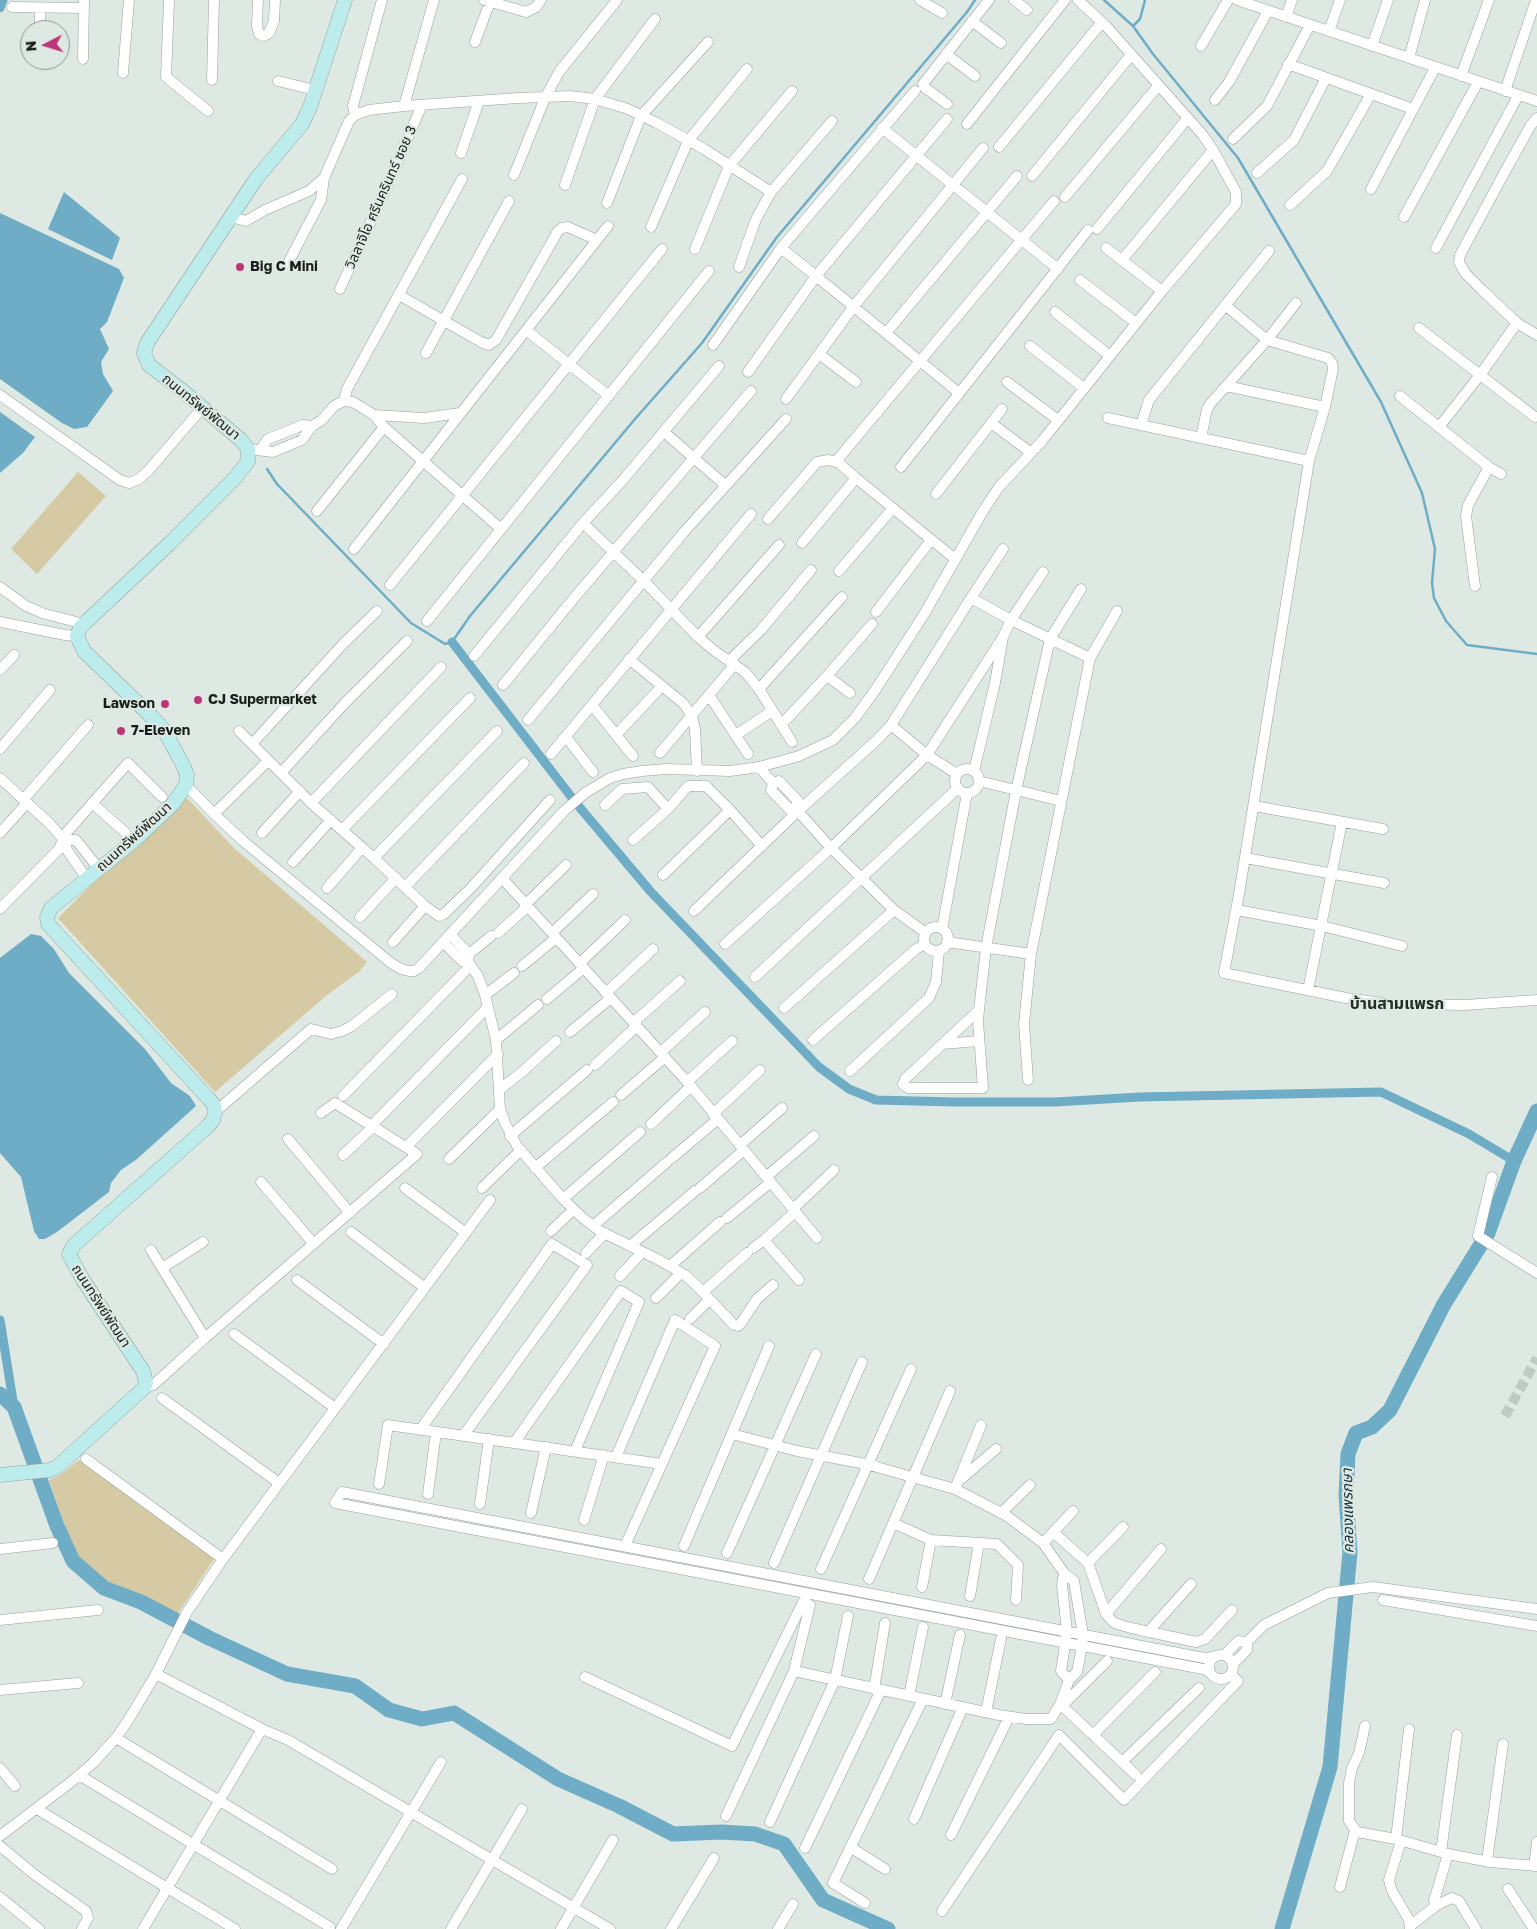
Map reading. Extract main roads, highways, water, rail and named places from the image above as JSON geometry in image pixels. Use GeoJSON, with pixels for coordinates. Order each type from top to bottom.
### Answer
{"type":"FeatureCollection","features":[{"type":"Feature","properties":{"kind":"water"},"geometry":{"type":"Polygon","coordinates":[[[64,192],[120,238],[112,260],[48,229],[64,192]]]}},
{"type":"Feature","properties":{"kind":"water"},"geometry":{"type":"Polygon","coordinates":[[[0,213],[119,269],[124,278],[107,322],[100,329],[109,349],[101,362],[103,374],[113,391],[87,427],[74,429],[62,423],[0,379],[0,213]]]}},
{"type":"Feature","properties":{"kind":"water"},"geometry":{"type":"Polygon","coordinates":[[[0,412],[35,437],[23,453],[0,473],[0,412]]]}},
{"type":"Feature","properties":{"kind":"water"},"geometry":{"type":"Polygon","coordinates":[[[31,934],[41,936],[54,949],[69,973],[145,1049],[171,1083],[190,1096],[196,1106],[137,1159],[121,1170],[111,1183],[109,1192],[45,1239],[39,1239],[34,1231],[21,1177],[0,1153],[0,958],[31,934]]]}},
{"type":"Feature","properties":{"kind":"waterway"},"geometry":{"type":"LineString","coordinates":[[0,8],[3,0]]}},
{"type":"Feature","properties":{"kind":"waterway"},"geometry":{"type":"LineString","coordinates":[[267,469],[277,484],[411,623],[445,644],[452,642],[470,616],[635,419],[702,343],[777,237],[967,12],[975,0]]}},
{"type":"Feature","properties":{"kind":"waterway"},"geometry":{"type":"LineString","coordinates":[[1104,0],[1133,26],[1153,54],[1238,158],[1381,402],[1422,493],[1435,549],[1432,583],[1434,598],[1446,621],[1467,645],[1537,654]]}},
{"type":"Feature","properties":{"kind":"waterway"},"geometry":{"type":"LineString","coordinates":[[1133,26],[1140,19],[1145,0]]}},
{"type":"Feature","properties":{"kind":"waterway"},"geometry":{"type":"LineString","coordinates":[[452,642],[576,803],[651,892],[819,1067],[849,1089],[876,1100],[954,1102],[1055,1102],[1140,1097],[1381,1092],[1469,1134],[1514,1161]]}},
{"type":"Feature","properties":{"kind":"waterway","name":"คลองแพรกษา"},"geometry":{"type":"LineString","coordinates":[[1282,1929],[1330,1767],[1350,1552],[1346,1495],[1348,1454],[1356,1433],[1372,1427],[1390,1410],[1444,1304],[1488,1233],[1514,1161],[1537,1111]]}},
{"type":"Feature","properties":{"kind":"waterway"},"geometry":{"type":"LineString","coordinates":[[0,1320],[14,1407]]}},
{"type":"Feature","properties":{"kind":"waterway"},"geometry":{"type":"LineString","coordinates":[[0,1394],[14,1407],[57,1526],[73,1561],[104,1588],[141,1602],[209,1638],[287,1674],[355,1686],[389,1710],[422,1719],[454,1713],[558,1779],[619,1806],[673,1834],[722,1832],[755,1834],[784,1844],[823,1900],[888,1929]]}},
{"type":"Feature","properties":{"kind":"tunnel"},"geometry":{"type":"LineString","coordinates":[[1505,1416],[1537,1358]]}},
{"type":"Feature","properties":{"kind":"place","name":"Big C Mini"},"geometry":{"type":"Point","coordinates":[240,267]}},
{"type":"Feature","properties":{"kind":"place","name":"CJ Supermarket"},"geometry":{"type":"Point","coordinates":[198,700]}},
{"type":"Feature","properties":{"kind":"place","name":"Lawson"},"geometry":{"type":"Point","coordinates":[165,704]}},
{"type":"Feature","properties":{"kind":"place","name":"7-Eleven"},"geometry":{"type":"Point","coordinates":[121,731]}},
{"type":"Feature","properties":{"kind":"district","name":"บ้านสามแพรก"},"geometry":{"type":"Point","coordinates":[1397,1004]}}]}
